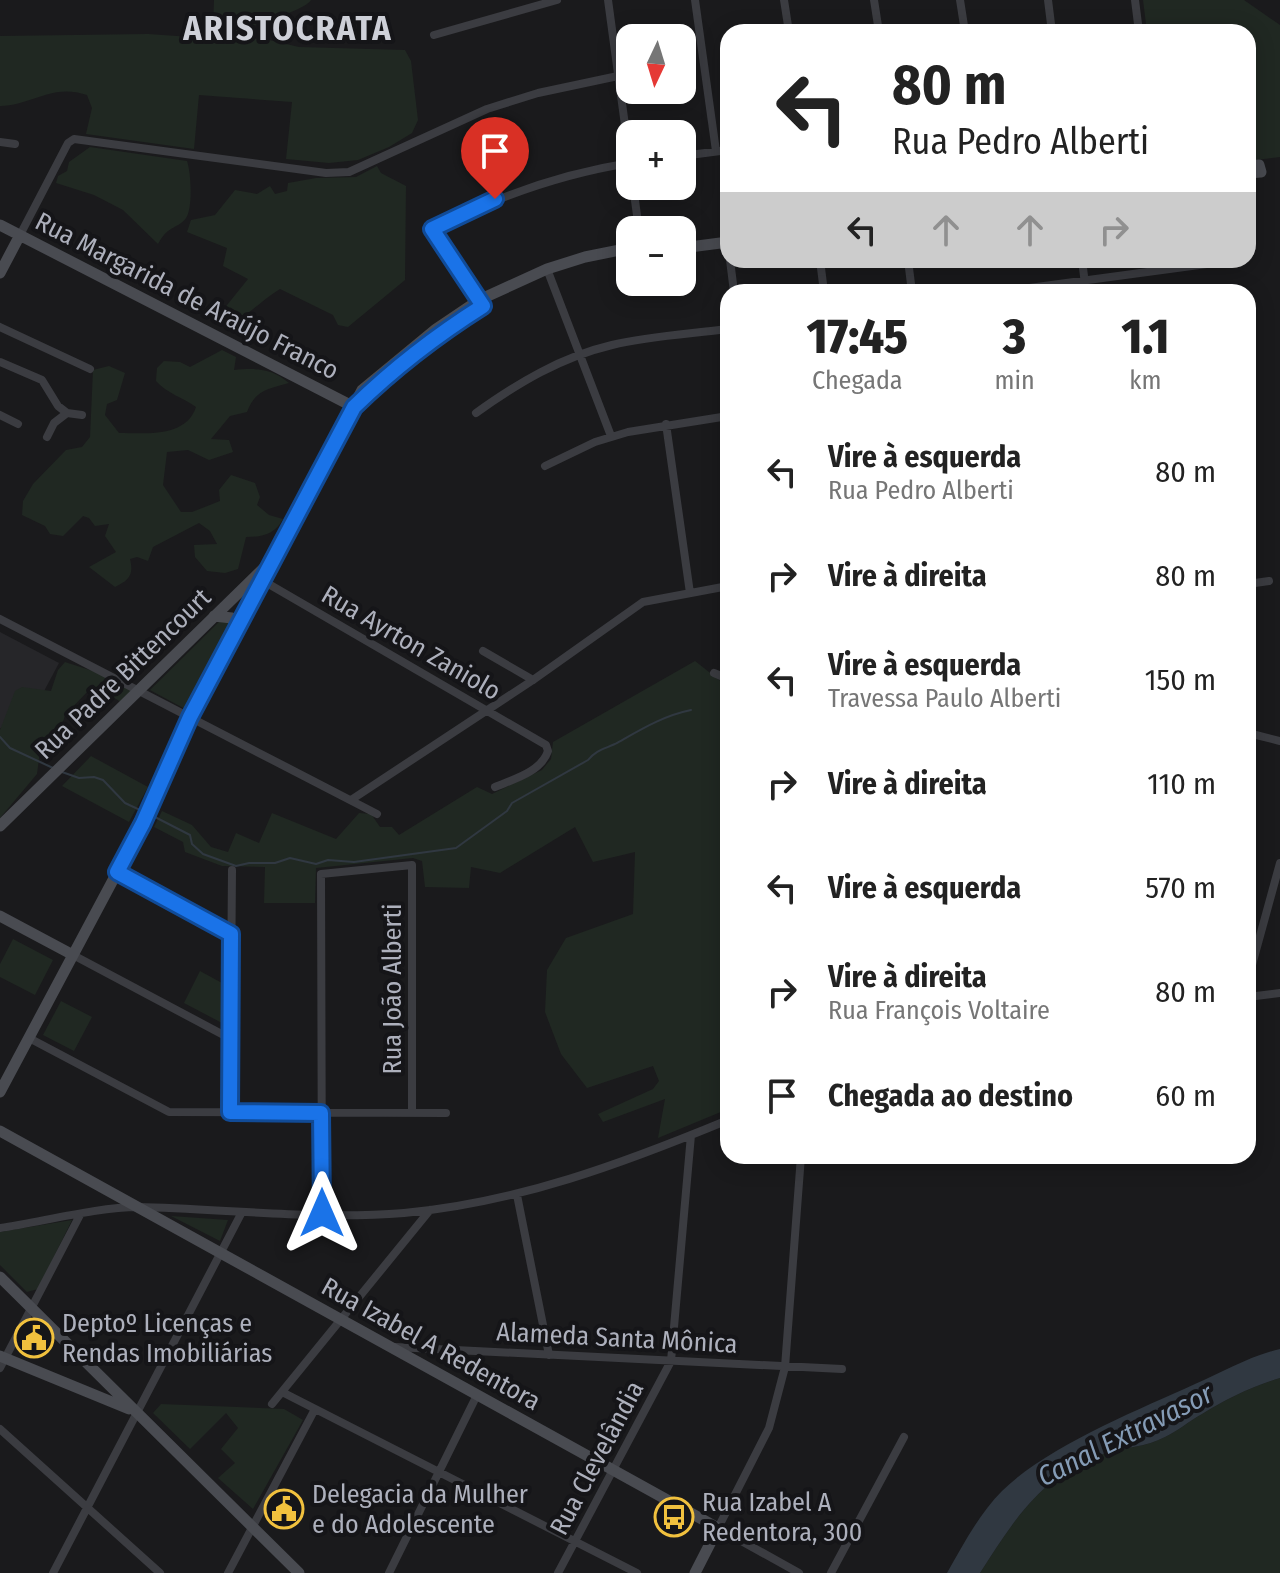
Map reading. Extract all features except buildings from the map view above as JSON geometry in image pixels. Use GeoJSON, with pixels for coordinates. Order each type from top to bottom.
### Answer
{"type":"FeatureCollection","features":[{"type":"Feature","properties":{"kind":"main road","name":"Rua Margarida de Araújo Franco"},"geometry":{"type":"LineString","coordinates":[[0,225],[354,407]]}},
{"type":"Feature","properties":{"kind":"main road"},"geometry":{"type":"LineString","coordinates":[[0,273],[20,235]]}},
{"type":"Feature","properties":{"kind":"main road"},"geometry":{"type":"LineString","coordinates":[[696,241],[720,240]]}},
{"type":"Feature","properties":{"kind":"main road"},"geometry":{"type":"LineString","coordinates":[[696,246],[720,241]]}},
{"type":"Feature","properties":{"kind":"main road"},"geometry":{"type":"LineString","coordinates":[[354,407],[396,369],[481,303],[585,257],[616,251]]}},
{"type":"Feature","properties":{"kind":"main road"},"geometry":{"type":"LineString","coordinates":[[548,272],[616,259]]}},
{"type":"Feature","properties":{"kind":"main road","name":"Rua Padre Bittencourt"},"geometry":{"type":"LineString","coordinates":[[0,826],[214,616],[260,578],[278,554],[354,407]]}},
{"type":"Feature","properties":{"kind":"main road"},"geometry":{"type":"LineString","coordinates":[[0,1092],[146,815],[190,717],[235,635],[260,578]]}},
{"type":"Feature","properties":{"kind":"main road"},"geometry":{"type":"LineString","coordinates":[[229,602],[233,614],[245,615]]}},
{"type":"Feature","properties":{"kind":"main road"},"geometry":{"type":"LineString","coordinates":[[214,616],[232,618],[235,635]]}},
{"type":"Feature","properties":{"kind":"main road"},"geometry":{"type":"LineString","coordinates":[[0,916],[73,955]]}},
{"type":"Feature","properties":{"kind":"main road","name":"Rua Izabel A Redentora"},"geometry":{"type":"LineString","coordinates":[[0,1131],[718,1528]]}},
{"type":"Feature","properties":{"kind":"main road"},"geometry":{"type":"LineString","coordinates":[[0,1277],[299,1573]]}},
{"type":"Feature","properties":{"kind":"main road"},"geometry":{"type":"LineString","coordinates":[[2,1361],[137,1412]]}},
{"type":"Feature","properties":{"kind":"main road"},"geometry":{"type":"LineString","coordinates":[[695,1573],[718,1528]]}},
{"type":"Feature","properties":{"kind":"street"},"geometry":{"type":"LineString","coordinates":[[434,35],[557,0]]}},
{"type":"Feature","properties":{"kind":"street"},"geometry":{"type":"LineString","coordinates":[[608,0],[616,61]]}},
{"type":"Feature","properties":{"kind":"street"},"geometry":{"type":"LineString","coordinates":[[695,0],[716,151]]}},
{"type":"Feature","properties":{"kind":"street"},"geometry":{"type":"LineString","coordinates":[[784,0],[788,24]]}},
{"type":"Feature","properties":{"kind":"street"},"geometry":{"type":"LineString","coordinates":[[874,0],[878,24]]}},
{"type":"Feature","properties":{"kind":"street"},"geometry":{"type":"LineString","coordinates":[[960,0],[964,24]]}},
{"type":"Feature","properties":{"kind":"street"},"geometry":{"type":"LineString","coordinates":[[1048,0],[1051,24]]}},
{"type":"Feature","properties":{"kind":"street"},"geometry":{"type":"LineString","coordinates":[[1135,0],[1138,24]]}},
{"type":"Feature","properties":{"kind":"street"},"geometry":{"type":"LineString","coordinates":[[20,235],[71,140],[326,173],[349,172],[487,109],[550,90],[616,76]]}},
{"type":"Feature","properties":{"kind":"street"},"geometry":{"type":"LineString","coordinates":[[0,142],[15,144]]}},
{"type":"Feature","properties":{"kind":"street"},"geometry":{"type":"LineString","coordinates":[[696,154],[720,151]]}},
{"type":"Feature","properties":{"kind":"street"},"geometry":{"type":"LineString","coordinates":[[481,303],[432,229],[519,190],[616,165]]}},
{"type":"Feature","properties":{"kind":"street"},"geometry":{"type":"LineString","coordinates":[[1083,268],[1085,284]]}},
{"type":"Feature","properties":{"kind":"street"},"geometry":{"type":"LineString","coordinates":[[1056,284],[1176,268]]}},
{"type":"Feature","properties":{"kind":"street"},"geometry":{"type":"LineString","coordinates":[[548,272],[611,436]]}},
{"type":"Feature","properties":{"kind":"street"},"geometry":{"type":"LineString","coordinates":[[0,327],[90,369]]}},
{"type":"Feature","properties":{"kind":"street"},"geometry":{"type":"LineString","coordinates":[[476,413],[532,376],[580,355],[628,342],[720,330]]}},
{"type":"Feature","properties":{"kind":"street"},"geometry":{"type":"LineString","coordinates":[[0,362],[42,380],[52,400],[67,413],[82,415]]}},
{"type":"Feature","properties":{"kind":"street"},"geometry":{"type":"LineString","coordinates":[[47,437],[54,423],[67,413]]}},
{"type":"Feature","properties":{"kind":"street"},"geometry":{"type":"LineString","coordinates":[[0,415],[18,424]]}},
{"type":"Feature","properties":{"kind":"street"},"geometry":{"type":"LineString","coordinates":[[545,466],[611,436],[720,417]]}},
{"type":"Feature","properties":{"kind":"street"},"geometry":{"type":"LineString","coordinates":[[666,424],[690,593]]}},
{"type":"Feature","properties":{"kind":"street","name":"Rua Ayrton Zaniolo"},"geometry":{"type":"LineString","coordinates":[[260,578],[546,745],[548,751],[543,762],[495,787]]}},
{"type":"Feature","properties":{"kind":"street"},"geometry":{"type":"LineString","coordinates":[[1256,583],[1269,581]]}},
{"type":"Feature","properties":{"kind":"street"},"geometry":{"type":"LineString","coordinates":[[351,800],[648,601],[720,587]]}},
{"type":"Feature","properties":{"kind":"street"},"geometry":{"type":"LineString","coordinates":[[0,619],[377,814]]}},
{"type":"Feature","properties":{"kind":"street"},"geometry":{"type":"LineString","coordinates":[[483,651],[533,680]]}},
{"type":"Feature","properties":{"kind":"street"},"geometry":{"type":"LineString","coordinates":[[714,673],[720,676]]}},
{"type":"Feature","properties":{"kind":"street"},"geometry":{"type":"LineString","coordinates":[[1256,735],[1280,741]]}},
{"type":"Feature","properties":{"kind":"street"},"geometry":{"type":"LineString","coordinates":[[1256,953],[1276,891],[1280,863]]}},
{"type":"Feature","properties":{"kind":"street","name":"Rua João Alberti"},"geometry":{"type":"LineString","coordinates":[[321,1113],[321,874],[395,864],[412,865],[412,1113]]}},
{"type":"Feature","properties":{"kind":"street"},"geometry":{"type":"LineString","coordinates":[[230,1112],[232,870]]}},
{"type":"Feature","properties":{"kind":"street"},"geometry":{"type":"LineString","coordinates":[[117,872],[231,934]]}},
{"type":"Feature","properties":{"kind":"street"},"geometry":{"type":"LineString","coordinates":[[73,955],[231,1039]]}},
{"type":"Feature","properties":{"kind":"street"},"geometry":{"type":"LineString","coordinates":[[1256,996],[1280,993]]}},
{"type":"Feature","properties":{"kind":"street"},"geometry":{"type":"LineString","coordinates":[[29,1038],[169,1112],[446,1113]]}},
{"type":"Feature","properties":{"kind":"street"},"geometry":{"type":"LineString","coordinates":[[321,1113],[322,1213]]}},
{"type":"Feature","properties":{"kind":"street"},"geometry":{"type":"LineString","coordinates":[[0,1228],[137,1207],[383,1214],[430,1210],[555,1185],[720,1123]]}},
{"type":"Feature","properties":{"kind":"street"},"geometry":{"type":"LineString","coordinates":[[671,1361],[691,1135]]}},
{"type":"Feature","properties":{"kind":"street"},"geometry":{"type":"LineString","coordinates":[[718,1528],[769,1428],[785,1367],[800,1164]]}},
{"type":"Feature","properties":{"kind":"street"},"geometry":{"type":"LineString","coordinates":[[517,1195],[549,1355]]}},
{"type":"Feature","properties":{"kind":"street"},"geometry":{"type":"LineString","coordinates":[[272,1404],[430,1210]]}},
{"type":"Feature","properties":{"kind":"street"},"geometry":{"type":"LineString","coordinates":[[53,1573],[242,1212]]}},
{"type":"Feature","properties":{"kind":"street"},"geometry":{"type":"LineString","coordinates":[[2,1361],[80,1215]]}},
{"type":"Feature","properties":{"kind":"street","name":"Alameda Santa Mônica"},"geometry":{"type":"LineString","coordinates":[[390,1347],[842,1369]]}},
{"type":"Feature","properties":{"kind":"street","name":"Rua Clevelândia"},"geometry":{"type":"LineString","coordinates":[[558,1573],[671,1361]]}},
{"type":"Feature","properties":{"kind":"street"},"geometry":{"type":"LineString","coordinates":[[282,1392],[637,1573]]}},
{"type":"Feature","properties":{"kind":"street"},"geometry":{"type":"LineString","coordinates":[[389,1573],[477,1395]]}},
{"type":"Feature","properties":{"kind":"street"},"geometry":{"type":"LineString","coordinates":[[228,1573],[315,1409]]}},
{"type":"Feature","properties":{"kind":"street"},"geometry":{"type":"LineString","coordinates":[[0,1429],[160,1573]]}},
{"type":"Feature","properties":{"kind":"street"},"geometry":{"type":"LineString","coordinates":[[831,1573],[904,1437]]}},
{"type":"Feature","properties":{"kind":"street","name":"Rua Izabel A Redentora"},"geometry":{"type":"LineString","coordinates":[[718,1528],[799,1573]]}},
{"type":"Feature","properties":{"kind":"shaded area"},"geometry":{"type":"Polygon","coordinates":[[[214,0],[311,0],[297,9],[227,36],[299,47],[405,50],[411,61],[418,120],[412,133],[358,160],[329,163],[286,159],[292,102],[199,95],[194,149],[86,134],[92,108],[87,95],[75,92],[53,93],[0,106],[0,36],[148,34],[220,39],[224,35],[213,27],[214,0]]]}},
{"type":"Feature","properties":{"kind":"shaded area"},"geometry":{"type":"Polygon","coordinates":[[[1143,0],[1244,0],[1280,25],[1280,157],[1256,160],[1256,24],[1146,24],[1143,0]]]}},
{"type":"Feature","properties":{"kind":"shaded area"},"geometry":{"type":"Polygon","coordinates":[[[90,147],[187,161],[191,190],[186,218],[166,233],[158,244],[123,210],[94,195],[56,183],[58,176],[67,171],[69,162],[90,147]]]}},
{"type":"Feature","properties":{"kind":"shaded area"},"geometry":{"type":"Polygon","coordinates":[[[377,166],[381,173],[406,186],[405,280],[348,327],[338,325],[333,315],[280,289],[226,326],[219,315],[248,279],[223,266],[227,248],[187,232],[191,220],[215,215],[235,190],[257,194],[270,186],[275,194],[287,191],[288,183],[316,178],[356,177],[377,166]]]}},
{"type":"Feature","properties":{"kind":"shaded area"},"geometry":{"type":"Polygon","coordinates":[[[222,350],[236,357],[234,370],[263,370],[289,383],[258,395],[247,412],[230,416],[211,439],[229,440],[233,452],[209,460],[188,450],[167,452],[163,485],[181,512],[192,512],[220,501],[219,490],[231,475],[255,483],[260,497],[257,505],[269,515],[283,519],[268,534],[246,537],[238,569],[225,573],[207,571],[195,557],[194,545],[217,544],[210,531],[199,523],[153,547],[148,561],[137,557],[130,559],[129,576],[115,587],[89,567],[116,552],[105,536],[109,524],[95,526],[83,516],[63,536],[50,534],[45,526],[22,515],[23,501],[33,484],[66,450],[82,447],[90,437],[93,370],[109,366],[125,373],[117,400],[107,404],[105,415],[119,433],[164,432],[183,424],[196,407],[156,381],[157,368],[164,361],[180,362],[190,367],[222,350]]]}},
{"type":"Feature","properties":{"kind":"shaded area"},"geometry":{"type":"Polygon","coordinates":[[[222,619],[229,620],[232,627],[189,711],[150,690],[222,619]]]}},
{"type":"Feature","properties":{"kind":"shaded area"},"geometry":{"type":"Polygon","coordinates":[[[0,632],[59,663],[19,738],[0,728],[0,632]]]}},
{"type":"Feature","properties":{"kind":"shaded area"},"geometry":{"type":"Polygon","coordinates":[[[695,661],[720,681],[720,1112],[658,1138],[665,1099],[603,1122],[598,1114],[653,1089],[659,1081],[653,1066],[587,1088],[561,1054],[545,1012],[547,970],[566,938],[633,914],[635,852],[593,862],[575,827],[500,873],[471,867],[469,888],[425,887],[422,861],[413,858],[316,868],[315,903],[264,903],[265,867],[222,866],[185,852],[183,842],[154,827],[162,811],[192,825],[211,847],[228,852],[236,833],[259,843],[272,813],[336,839],[359,813],[371,814],[380,827],[392,827],[399,835],[477,787],[492,794],[542,770],[551,759],[553,742],[695,661]]]}},
{"type":"Feature","properties":{"kind":"shaded area"},"geometry":{"type":"Polygon","coordinates":[[[65,662],[99,673],[132,690],[124,704],[108,694],[89,690],[65,715],[58,739],[40,751],[37,774],[0,818],[0,730],[15,691],[22,687],[51,691],[58,670],[65,662]]]}},
{"type":"Feature","properties":{"kind":"shaded area"},"geometry":{"type":"Polygon","coordinates":[[[91,756],[148,787],[129,822],[62,786],[91,756]]]}},
{"type":"Feature","properties":{"kind":"shaded area"},"geometry":{"type":"Polygon","coordinates":[[[13,939],[53,960],[35,995],[0,977],[0,964],[13,939]]]}},
{"type":"Feature","properties":{"kind":"shaded area"},"geometry":{"type":"Polygon","coordinates":[[[200,971],[222,983],[222,1023],[184,1003],[200,971]]]}},
{"type":"Feature","properties":{"kind":"shaded area"},"geometry":{"type":"Polygon","coordinates":[[[61,1001],[92,1017],[74,1051],[43,1035],[61,1001]]]}},
{"type":"Feature","properties":{"kind":"shaded area"},"geometry":{"type":"Polygon","coordinates":[[[171,1216],[228,1220],[220,1241],[171,1216]]]}},
{"type":"Feature","properties":{"kind":"shaded area"},"geometry":{"type":"Polygon","coordinates":[[[72,1220],[38,1289],[27,1292],[0,1265],[0,1232],[72,1220]]]}},
{"type":"Feature","properties":{"kind":"shaded area"},"geometry":{"type":"Polygon","coordinates":[[[1280,1378],[1280,1573],[980,1573],[1018,1517],[1047,1486],[1065,1473],[1106,1453],[1170,1435],[1230,1398],[1280,1378]]]}},
{"type":"Feature","properties":{"kind":"shaded area"},"geometry":{"type":"Polygon","coordinates":[[[161,1404],[284,1409],[303,1420],[253,1509],[218,1478],[235,1463],[221,1449],[238,1428],[226,1413],[190,1449],[153,1413],[161,1404]]]}},
{"type":"Feature","properties":{"kind":"water","name":"Canal Extravasor"},"geometry":{"type":"Polygon","coordinates":[[[1280,1349],[1280,1378],[1230,1398],[1170,1435],[1106,1453],[1065,1473],[1047,1486],[1018,1517],[980,1573],[947,1573],[994,1500],[1043,1459],[1120,1418],[1247,1360],[1280,1349]]]}},
{"type":"Feature","properties":{"kind":"waterway"},"geometry":{"type":"LineString","coordinates":[[153,816],[190,835],[192,844],[203,854],[236,866],[275,863],[290,858],[316,864],[328,860],[354,862],[456,848],[507,811],[512,803],[597,752],[661,720],[691,710]]}},
{"type":"Feature","properties":{"kind":"waterway"},"geometry":{"type":"LineString","coordinates":[[0,737],[10,748],[53,768]]}},
{"type":"Feature","properties":{"kind":"waterway"},"geometry":{"type":"LineString","coordinates":[[62,772],[79,778],[103,780],[125,803],[140,810]]}},
{"type":"Feature","properties":{"kind":"place","name":"Deptoº Licenças e Rendas Imobiliárias"},"geometry":{"type":"Point","coordinates":[34,1338]}},
{"type":"Feature","properties":{"kind":"place","name":"Delegacia da Mulher e do Adolescente"},"geometry":{"type":"Point","coordinates":[284,1509]}},
{"type":"Feature","properties":{"kind":"place","name":"Rua Izabel A Redentora, 300"},"geometry":{"type":"Point","coordinates":[674,1517]}},
{"type":"Feature","properties":{"kind":"district","name":"ARISTOCRATA"},"geometry":{"type":"Point","coordinates":[288,28]}},
{"type":"Feature","properties":{"kind":"route"},"geometry":{"type":"LineString","coordinates":[[322,1213],[321,1113],[230,1112],[231,934],[117,872],[143,823],[190,717],[354,407],[439,335],[483,306],[432,229],[495,199]]}}]}
